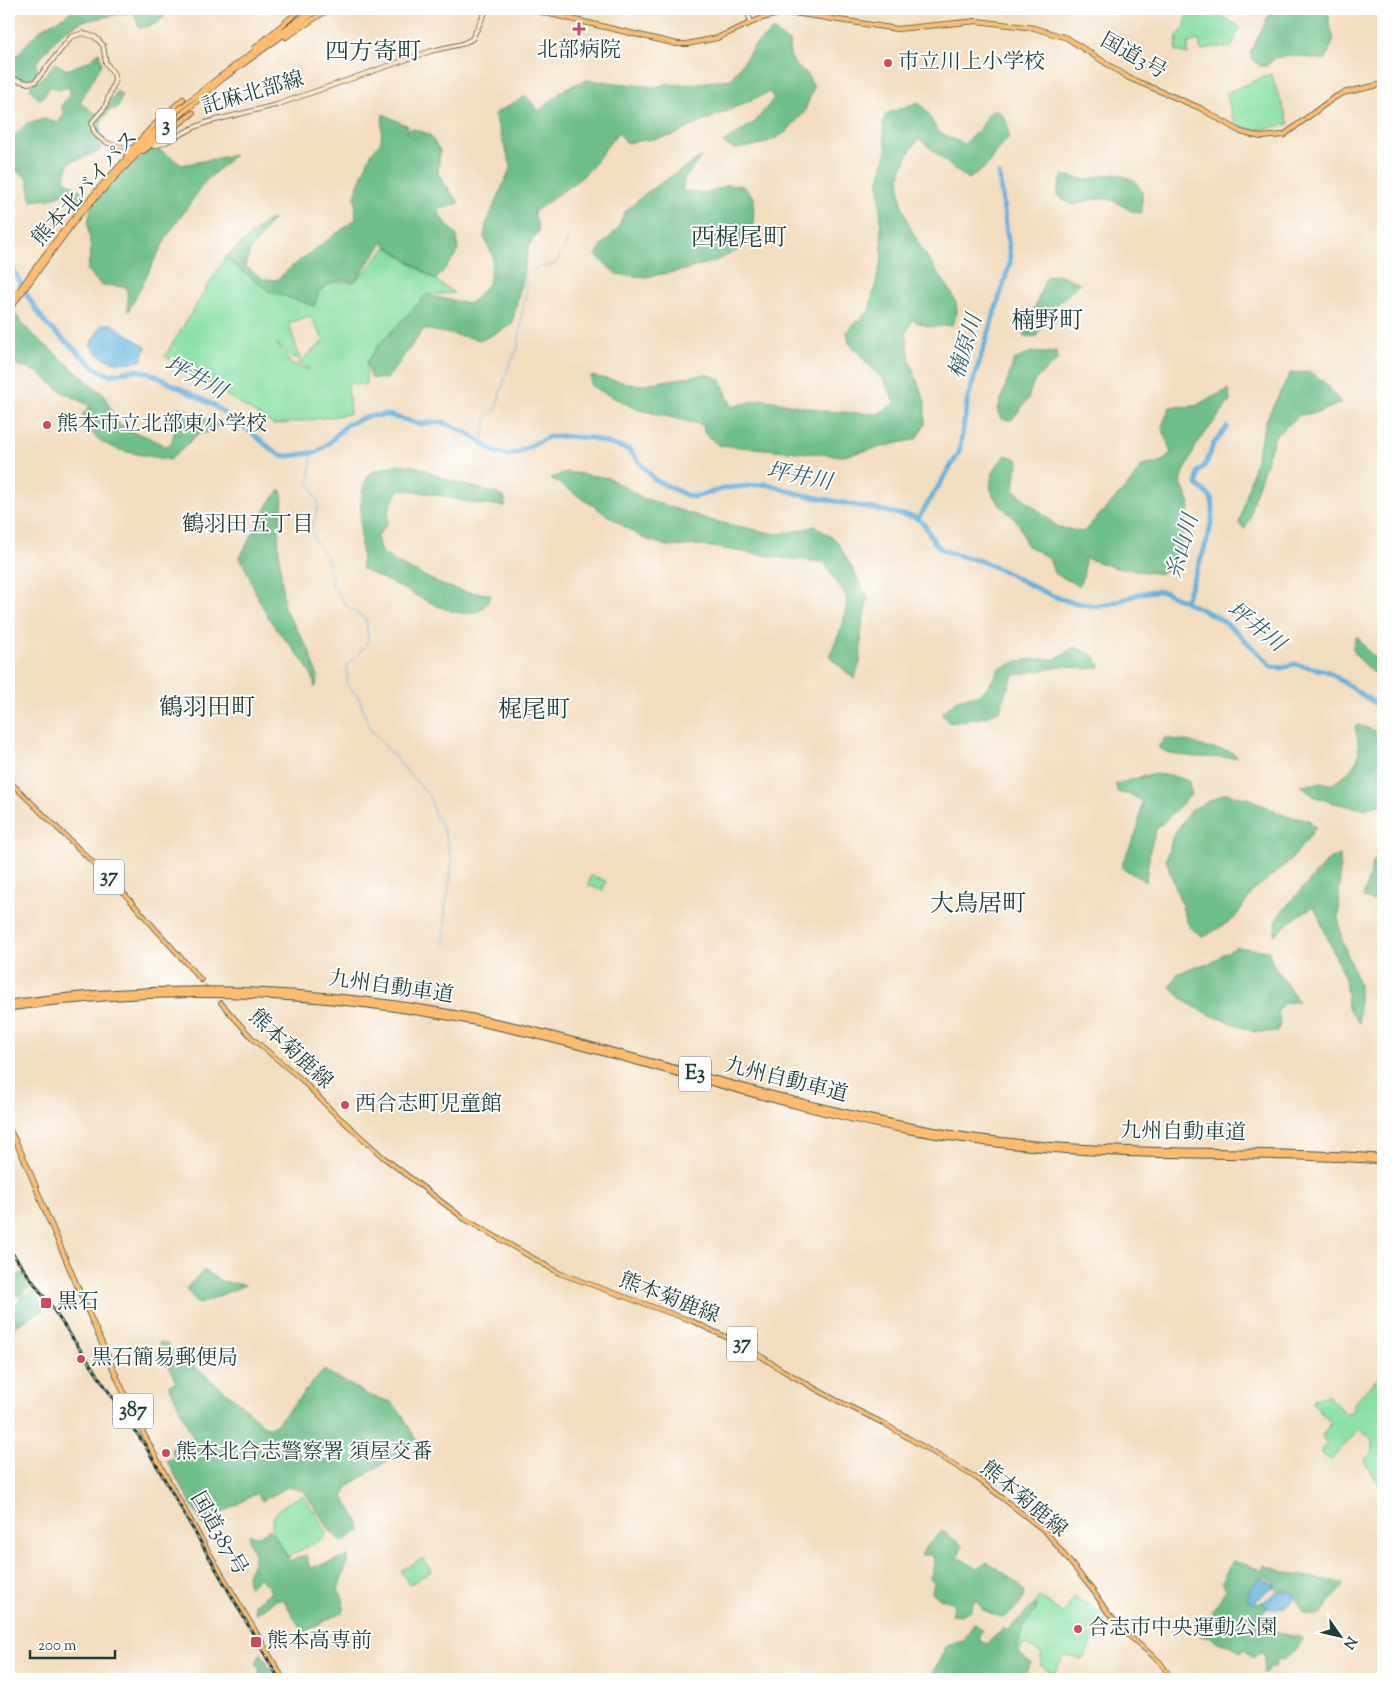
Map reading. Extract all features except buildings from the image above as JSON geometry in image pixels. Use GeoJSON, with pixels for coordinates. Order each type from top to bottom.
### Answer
{"type":"FeatureCollection","features":[{"type":"Feature","properties":{"kind":"highway","name":"3"},"geometry":{"type":"LineString","coordinates":[[219,77],[301,9]]}},
{"type":"Feature","properties":{"kind":"highway","name":"熊本北バイパス"},"geometry":{"type":"LineString","coordinates":[[9,305],[44,254],[113,172],[167,120],[219,77],[313,9]]}},
{"type":"Feature","properties":{"kind":"highway","name":"熊本北バイパス"},"geometry":{"type":"LineString","coordinates":[[9,310],[90,199],[169,123],[201,96],[319,9]]}},
{"type":"Feature","properties":{"kind":"highway","name":"3"},"geometry":{"type":"LineString","coordinates":[[248,60],[329,9]]}},
{"type":"Feature","properties":{"kind":"highway","name":"国道3号"},"geometry":{"type":"LineString","coordinates":[[528,9],[677,44],[717,38],[751,22],[783,13],[808,15],[884,28],[911,29],[977,21],[1034,28],[1067,38],[1129,78],[1200,108],[1241,132],[1261,137],[1284,135],[1343,93],[1383,84]]}},
{"type":"Feature","properties":{"kind":"highway"},"geometry":{"type":"LineString","coordinates":[[113,172],[152,127],[183,99]]}},
{"type":"Feature","properties":{"kind":"highway"},"geometry":{"type":"LineString","coordinates":[[90,199],[145,150],[193,113]]}},
{"type":"Feature","properties":{"kind":"highway","name":"九州自動車道"},"geometry":{"type":"LineString","coordinates":[[9,1003],[86,994],[207,989],[304,993],[377,1001],[521,1027],[846,1114],[974,1136],[1008,1141],[1102,1148],[1383,1156]]}},
{"type":"Feature","properties":{"kind":"highway","name":"九州自動車道"},"geometry":{"type":"LineString","coordinates":[[9,1008],[104,997],[206,994],[302,998],[374,1005],[437,1014],[519,1032],[834,1116],[950,1138],[1033,1148],[1117,1154],[1306,1157],[1383,1162]]}},
{"type":"Feature","properties":{"kind":"highway","name":"国道387号"},"geometry":{"type":"LineString","coordinates":[[9,1129],[26,1161],[52,1228],[130,1406],[160,1466],[283,1679]]}},
{"type":"Feature","properties":{"kind":"main road","name":"託麻北部線"},"geometry":{"type":"LineString","coordinates":[[154,146],[208,122],[283,103],[431,51],[462,44],[472,39],[487,9]]}},
{"type":"Feature","properties":{"kind":"main road"},"geometry":{"type":"LineString","coordinates":[[746,9],[751,22]]}},
{"type":"Feature","properties":{"kind":"main road"},"geometry":{"type":"LineString","coordinates":[[9,78],[28,83],[35,82],[71,37],[83,33],[95,36],[103,45],[106,63],[114,74],[115,80],[104,107],[92,122],[92,129],[96,135],[111,146],[131,148]]}},
{"type":"Feature","properties":{"kind":"main road","name":"37"},"geometry":{"type":"LineString","coordinates":[[9,781],[120,888],[201,980]]}},
{"type":"Feature","properties":{"kind":"main road","name":"熊本菊鹿線"},"geometry":{"type":"LineString","coordinates":[[221,1003],[253,1039],[302,1080],[331,1110],[383,1157],[463,1218],[559,1273],[684,1318],[744,1346],[782,1370],[832,1398],[883,1423],[978,1479],[1050,1537],[1115,1621],[1160,1662],[1172,1679]]}},
{"type":"Feature","properties":{"kind":"green space"},"geometry":{"type":"Polygon","coordinates":[[[72,9],[168,9],[160,21],[139,28],[134,12],[83,21],[63,32],[36,63],[38,73],[35,76],[25,79],[9,74],[9,52],[18,55],[38,32],[69,13],[72,9]]]}},
{"type":"Feature","properties":{"kind":"green space"},"geometry":{"type":"Polygon","coordinates":[[[1211,9],[1240,27],[1231,48],[1213,47],[1201,51],[1199,40],[1190,42],[1188,54],[1176,51],[1177,36],[1185,27],[1187,11],[1211,9]]]}},
{"type":"Feature","properties":{"kind":"green space"},"geometry":{"type":"Polygon","coordinates":[[[1272,9],[1323,9],[1329,14],[1329,24],[1334,39],[1325,60],[1289,55],[1275,58],[1267,66],[1260,66],[1252,59],[1250,53],[1272,9]]]}},
{"type":"Feature","properties":{"kind":"green space"},"geometry":{"type":"Polygon","coordinates":[[[773,30],[789,42],[790,56],[797,67],[806,73],[814,87],[804,113],[785,133],[775,139],[755,146],[734,149],[723,143],[756,121],[774,98],[769,92],[671,136],[627,143],[618,132],[591,168],[581,178],[534,212],[539,231],[529,246],[512,325],[482,340],[424,329],[387,379],[371,378],[367,362],[379,345],[426,295],[470,304],[489,283],[493,257],[484,237],[486,225],[511,166],[494,114],[526,96],[539,111],[566,88],[587,80],[655,87],[666,84],[682,85],[731,79],[755,45],[773,30]]]}},
{"type":"Feature","properties":{"kind":"green space"},"geometry":{"type":"Polygon","coordinates":[[[99,52],[102,64],[80,102],[94,113],[102,114],[117,91],[122,95],[118,108],[109,110],[101,123],[100,151],[69,163],[64,179],[86,194],[77,202],[63,194],[49,199],[31,201],[28,178],[13,169],[9,152],[15,135],[27,123],[46,119],[58,123],[64,114],[61,105],[70,96],[69,87],[61,89],[50,87],[43,97],[39,99],[30,90],[31,85],[40,80],[55,63],[67,70],[89,61],[99,52]]]}},
{"type":"Feature","properties":{"kind":"green space"},"geometry":{"type":"Polygon","coordinates":[[[1271,74],[1289,124],[1256,131],[1235,125],[1226,93],[1271,74]]]}},
{"type":"Feature","properties":{"kind":"green space"},"geometry":{"type":"Polygon","coordinates":[[[918,102],[927,112],[938,132],[964,144],[979,130],[994,109],[1002,114],[1006,120],[1009,137],[986,167],[969,179],[919,139],[907,156],[901,172],[902,206],[908,222],[916,238],[952,294],[957,310],[952,325],[930,327],[912,320],[906,333],[910,362],[925,402],[925,425],[916,439],[843,456],[718,445],[704,433],[703,425],[636,409],[591,386],[591,376],[639,385],[706,374],[720,379],[732,407],[762,399],[825,411],[878,414],[895,403],[884,381],[849,343],[847,331],[869,311],[882,258],[879,180],[887,150],[883,122],[886,114],[918,102]]]}},
{"type":"Feature","properties":{"kind":"green space"},"geometry":{"type":"Polygon","coordinates":[[[383,114],[408,126],[407,134],[410,128],[429,134],[440,151],[438,174],[459,203],[438,210],[441,217],[457,236],[458,252],[436,280],[383,243],[354,282],[341,280],[327,285],[319,292],[314,306],[269,291],[225,258],[265,222],[273,219],[250,251],[245,266],[263,279],[277,280],[290,268],[356,219],[355,197],[371,154],[381,141],[383,114]]]}},
{"type":"Feature","properties":{"kind":"green space"},"geometry":{"type":"Polygon","coordinates":[[[154,146],[182,165],[234,155],[204,183],[166,238],[128,312],[127,287],[101,285],[87,271],[91,251],[88,223],[92,200],[154,146]]]}},
{"type":"Feature","properties":{"kind":"green space"},"geometry":{"type":"Polygon","coordinates":[[[701,157],[685,178],[682,191],[707,193],[728,185],[743,186],[754,197],[753,232],[742,248],[718,260],[685,270],[645,277],[616,274],[596,255],[605,241],[617,230],[624,213],[647,192],[701,157]]]}},
{"type":"Feature","properties":{"kind":"green space"},"geometry":{"type":"Polygon","coordinates":[[[1116,174],[1134,180],[1142,192],[1142,213],[1132,211],[1106,199],[1094,199],[1072,205],[1056,195],[1063,175],[1086,180],[1103,175],[1116,174]]]}},
{"type":"Feature","properties":{"kind":"green space"},"geometry":{"type":"Polygon","coordinates":[[[387,247],[454,293],[426,295],[367,362],[366,385],[348,383],[350,414],[274,425],[165,356],[225,258],[269,291],[320,290],[333,282],[354,282],[387,247]],[[310,316],[289,323],[300,359],[290,357],[276,342],[291,364],[310,370],[298,363],[324,341],[310,316]]]}},
{"type":"Feature","properties":{"kind":"green space"},"geometry":{"type":"Polygon","coordinates":[[[1058,274],[1080,283],[1052,307],[1036,337],[1024,336],[1023,326],[1035,307],[1046,277],[1058,274]]]}},
{"type":"Feature","properties":{"kind":"green space"},"geometry":{"type":"Polygon","coordinates":[[[13,312],[30,332],[104,395],[117,422],[129,431],[148,437],[165,446],[171,444],[178,420],[174,409],[179,407],[218,425],[213,432],[198,434],[170,460],[128,452],[108,445],[92,433],[82,416],[90,406],[61,391],[38,372],[9,362],[9,318],[13,312]]]}},
{"type":"Feature","properties":{"kind":"green space"},"geometry":{"type":"Polygon","coordinates":[[[1056,351],[1057,361],[1036,379],[1028,399],[1012,420],[1001,419],[998,409],[1014,360],[1032,352],[1046,353],[1056,351]]]}},
{"type":"Feature","properties":{"kind":"green space"},"geometry":{"type":"Polygon","coordinates":[[[1309,372],[1324,382],[1341,403],[1320,412],[1300,415],[1275,436],[1245,529],[1239,524],[1266,420],[1290,373],[1309,372]]]}},
{"type":"Feature","properties":{"kind":"green space"},"geometry":{"type":"Polygon","coordinates":[[[1229,389],[1230,401],[1197,444],[1180,481],[1190,504],[1176,565],[1161,574],[1116,568],[1085,558],[1084,573],[1079,586],[1054,573],[1049,558],[1026,545],[1018,523],[998,503],[992,494],[991,482],[994,470],[1006,455],[1019,460],[1014,490],[1058,527],[1083,532],[1129,484],[1142,466],[1162,461],[1171,454],[1162,426],[1170,407],[1195,406],[1229,389]]]}},
{"type":"Feature","properties":{"kind":"green space"},"geometry":{"type":"Polygon","coordinates":[[[397,464],[419,467],[445,479],[505,498],[505,506],[477,504],[400,489],[388,510],[388,522],[377,537],[381,552],[399,564],[445,586],[467,592],[491,594],[484,606],[474,612],[462,613],[448,610],[362,569],[361,503],[366,480],[371,473],[397,464]]]}},
{"type":"Feature","properties":{"kind":"green space"},"geometry":{"type":"Polygon","coordinates":[[[567,472],[609,478],[643,498],[713,521],[776,534],[815,526],[837,541],[868,597],[862,625],[860,663],[854,679],[829,656],[843,625],[847,599],[824,562],[781,558],[699,545],[670,547],[642,538],[551,478],[567,472]]]}},
{"type":"Feature","properties":{"kind":"green space"},"geometry":{"type":"Polygon","coordinates":[[[281,489],[283,499],[278,540],[284,608],[309,650],[318,677],[315,688],[309,670],[266,613],[240,557],[269,503],[281,489]]]}},
{"type":"Feature","properties":{"kind":"green space"},"geometry":{"type":"Polygon","coordinates":[[[1357,636],[1367,650],[1383,666],[1383,680],[1365,665],[1354,651],[1353,644],[1357,636]]]}},
{"type":"Feature","properties":{"kind":"green space"},"geometry":{"type":"Polygon","coordinates":[[[1075,647],[1095,656],[1100,667],[1087,669],[1066,666],[1014,675],[1000,710],[986,717],[949,723],[942,713],[957,700],[980,694],[991,683],[998,669],[1019,661],[1055,659],[1075,647]]]}},
{"type":"Feature","properties":{"kind":"green space"},"geometry":{"type":"Polygon","coordinates":[[[1358,725],[1376,731],[1381,740],[1379,769],[1380,779],[1383,783],[1383,804],[1363,809],[1313,796],[1301,785],[1333,784],[1349,771],[1357,760],[1359,746],[1355,727],[1358,725]]]}},
{"type":"Feature","properties":{"kind":"green space"},"geometry":{"type":"Polygon","coordinates":[[[1165,738],[1229,751],[1238,757],[1196,757],[1173,754],[1158,747],[1165,738]]]}},
{"type":"Feature","properties":{"kind":"green space"},"geometry":{"type":"Polygon","coordinates":[[[1151,774],[1170,775],[1189,781],[1191,795],[1156,830],[1150,849],[1146,882],[1121,867],[1138,828],[1142,801],[1131,795],[1117,792],[1116,784],[1151,774]]]}},
{"type":"Feature","properties":{"kind":"green space"},"geometry":{"type":"Polygon","coordinates":[[[1226,793],[1250,799],[1286,816],[1309,820],[1316,828],[1291,860],[1254,890],[1235,918],[1204,937],[1189,927],[1166,859],[1173,836],[1191,810],[1226,793]]]}},
{"type":"Feature","properties":{"kind":"green space"},"geometry":{"type":"Polygon","coordinates":[[[1383,848],[1383,894],[1374,901],[1363,898],[1373,862],[1383,848]]]}},
{"type":"Feature","properties":{"kind":"green space"},"geometry":{"type":"Polygon","coordinates":[[[1340,855],[1339,922],[1342,941],[1359,984],[1359,1023],[1348,1008],[1345,979],[1314,906],[1274,935],[1278,916],[1329,859],[1340,855]]]}},
{"type":"Feature","properties":{"kind":"green space"},"geometry":{"type":"Polygon","coordinates":[[[591,875],[606,881],[602,891],[588,885],[591,875]]]}},
{"type":"Feature","properties":{"kind":"green space"},"geometry":{"type":"Polygon","coordinates":[[[1237,947],[1269,951],[1272,962],[1298,1001],[1282,1004],[1278,1011],[1280,1024],[1277,1032],[1254,1032],[1208,1014],[1186,1002],[1170,987],[1177,974],[1196,966],[1210,964],[1237,947]]]}},
{"type":"Feature","properties":{"kind":"green space"},"geometry":{"type":"Polygon","coordinates":[[[204,1270],[221,1281],[245,1285],[200,1304],[196,1302],[186,1288],[204,1270]]]}},
{"type":"Feature","properties":{"kind":"green space"},"geometry":{"type":"Polygon","coordinates":[[[22,1273],[29,1288],[12,1300],[9,1296],[9,1281],[22,1273]]]}},
{"type":"Feature","properties":{"kind":"green space"},"geometry":{"type":"Polygon","coordinates":[[[34,1292],[45,1309],[19,1324],[9,1334],[9,1308],[18,1303],[21,1296],[34,1292]]]}},
{"type":"Feature","properties":{"kind":"green space"},"geometry":{"type":"Polygon","coordinates":[[[159,1342],[167,1344],[248,1410],[264,1426],[270,1427],[277,1423],[324,1370],[368,1395],[391,1402],[403,1416],[417,1442],[348,1486],[343,1497],[358,1520],[360,1530],[342,1542],[331,1532],[304,1491],[288,1487],[262,1501],[257,1493],[218,1515],[216,1526],[207,1532],[167,1461],[175,1457],[171,1449],[193,1438],[169,1385],[176,1383],[159,1342]]]}},
{"type":"Feature","properties":{"kind":"green space"},"geometry":{"type":"Polygon","coordinates":[[[1383,1372],[1383,1489],[1364,1460],[1373,1452],[1371,1437],[1360,1429],[1331,1460],[1322,1454],[1322,1450],[1327,1444],[1322,1436],[1331,1423],[1313,1403],[1315,1398],[1326,1395],[1344,1413],[1350,1413],[1354,1407],[1352,1405],[1383,1372]]]}},
{"type":"Feature","properties":{"kind":"green space"},"geometry":{"type":"Polygon","coordinates":[[[304,1496],[327,1532],[325,1537],[288,1557],[274,1533],[272,1521],[274,1515],[283,1506],[304,1496]]]}},
{"type":"Feature","properties":{"kind":"green space"},"geometry":{"type":"Polygon","coordinates":[[[270,1529],[290,1561],[306,1555],[310,1568],[349,1556],[338,1590],[343,1600],[342,1612],[303,1633],[284,1600],[278,1599],[255,1614],[254,1604],[271,1592],[268,1586],[259,1578],[248,1587],[247,1575],[254,1555],[249,1535],[259,1536],[270,1529]]]}},
{"type":"Feature","properties":{"kind":"green space"},"geometry":{"type":"Polygon","coordinates":[[[942,1531],[962,1545],[958,1557],[977,1569],[987,1562],[1020,1586],[1024,1595],[1023,1599],[1010,1614],[1003,1618],[983,1610],[975,1598],[971,1610],[961,1615],[951,1614],[954,1605],[952,1602],[932,1593],[934,1583],[930,1579],[935,1560],[931,1555],[921,1555],[926,1546],[942,1531]]]}},
{"type":"Feature","properties":{"kind":"green space"},"geometry":{"type":"Polygon","coordinates":[[[423,1558],[431,1571],[409,1585],[401,1571],[423,1558]]]}},
{"type":"Feature","properties":{"kind":"green space"},"geometry":{"type":"Polygon","coordinates":[[[1233,1561],[1263,1570],[1264,1565],[1291,1574],[1342,1583],[1343,1586],[1319,1616],[1305,1614],[1295,1596],[1284,1589],[1281,1592],[1278,1591],[1273,1582],[1264,1576],[1246,1594],[1258,1604],[1263,1601],[1268,1605],[1262,1615],[1262,1623],[1280,1633],[1300,1637],[1303,1640],[1295,1651],[1284,1660],[1277,1659],[1275,1667],[1270,1667],[1267,1672],[1263,1673],[1265,1657],[1260,1652],[1253,1658],[1245,1649],[1239,1653],[1232,1646],[1216,1642],[1212,1638],[1200,1636],[1213,1609],[1226,1590],[1221,1581],[1233,1561]]]}},
{"type":"Feature","properties":{"kind":"green space"},"geometry":{"type":"Polygon","coordinates":[[[1039,1597],[1064,1614],[1074,1597],[1106,1617],[1083,1659],[1064,1656],[1054,1674],[1040,1665],[1042,1655],[1025,1643],[1018,1653],[1016,1651],[1024,1626],[1037,1608],[1034,1604],[1039,1597]]]}},
{"type":"Feature","properties":{"kind":"green space"},"geometry":{"type":"Polygon","coordinates":[[[1034,1604],[1037,1608],[1024,1626],[1016,1651],[1031,1663],[1022,1679],[929,1679],[947,1646],[962,1641],[974,1624],[982,1630],[978,1638],[987,1644],[1003,1628],[1008,1630],[1034,1604]]]}},
{"type":"Feature","properties":{"kind":"green space"},"geometry":{"type":"Polygon","coordinates":[[[261,1653],[276,1679],[257,1679],[260,1669],[256,1663],[261,1653]]]}},
{"type":"Feature","properties":{"kind":"green space"},"geometry":{"type":"Polygon","coordinates":[[[404,1673],[421,1679],[387,1679],[404,1673]]]}},
{"type":"Feature","properties":{"kind":"water"},"geometry":{"type":"Polygon","coordinates":[[[102,324],[112,324],[146,347],[141,361],[119,362],[100,356],[90,345],[102,324]]]}},
{"type":"Feature","properties":{"kind":"water"},"geometry":{"type":"Polygon","coordinates":[[[1262,1578],[1276,1586],[1268,1590],[1254,1604],[1248,1599],[1247,1593],[1262,1578]]]}},
{"type":"Feature","properties":{"kind":"water"},"geometry":{"type":"Polygon","coordinates":[[[1277,1591],[1289,1591],[1296,1596],[1285,1607],[1271,1609],[1266,1607],[1262,1603],[1277,1591]]]}},
{"type":"Feature","properties":{"kind":"waterway","name":"楠原川"},"geometry":{"type":"LineString","coordinates":[[918,519],[959,453],[968,398],[1010,263],[999,174]]}},
{"type":"Feature","properties":{"kind":"waterway"},"geometry":{"type":"LineString","coordinates":[[482,443],[487,418],[495,410],[508,368],[518,348],[526,293],[525,277],[533,269],[554,265],[568,241]]}},
{"type":"Feature","properties":{"kind":"waterway","name":"坪井川"},"geometry":{"type":"LineString","coordinates":[[9,261],[28,297],[46,324],[97,369],[110,375],[134,370],[148,372],[213,405],[280,455],[289,456],[317,452],[329,443],[346,425],[368,416],[388,415],[420,424],[445,423],[469,434],[496,453],[507,455],[517,453],[548,437],[591,438],[629,450],[655,480],[694,497],[727,488],[767,484],[799,494],[914,517],[923,524],[936,545],[945,551],[983,562],[1060,599],[1074,603],[1098,605],[1108,604],[1146,592],[1165,592],[1219,618],[1237,632],[1271,666],[1282,668],[1294,664],[1327,671],[1379,708],[1383,728]]}},
{"type":"Feature","properties":{"kind":"waterway","name":"糸山川"},"geometry":{"type":"LineString","coordinates":[[1185,601],[1204,550],[1213,510],[1211,498],[1197,484],[1198,472],[1206,464],[1213,445],[1227,427]]}},
{"type":"Feature","properties":{"kind":"waterway"},"geometry":{"type":"LineString","coordinates":[[312,453],[309,482],[319,505],[311,529],[314,540],[326,555],[333,585],[345,605],[366,619],[368,640],[366,645],[347,666],[347,684],[359,698],[371,730],[429,796],[434,812],[444,831],[452,861],[445,909],[445,944]]}},
{"type":"Feature","properties":{"kind":"waterway","name":"坪井川"},"geometry":{"type":"LineString","coordinates":[[1383,749],[1379,760],[1383,769]]}},
{"type":"Feature","properties":{"kind":"tunnel"},"geometry":{"type":"LineString","coordinates":[[201,980],[209,990]]}},
{"type":"Feature","properties":{"kind":"railway"},"geometry":{"type":"LineString","coordinates":[[9,1249],[53,1309],[146,1447],[279,1679]]}},
{"type":"Feature","properties":{"kind":"place","name":"北部病院"},"geometry":{"type":"Point","coordinates":[579,29]}},
{"type":"Feature","properties":{"kind":"place","name":"市立川上小学校"},"geometry":{"type":"Point","coordinates":[888,63]}},
{"type":"Feature","properties":{"kind":"place","name":"熊本市立北部東小学校"},"geometry":{"type":"Point","coordinates":[47,425]}},
{"type":"Feature","properties":{"kind":"place","name":"西合志町児童館"},"geometry":{"type":"Point","coordinates":[345,1105]}},
{"type":"Feature","properties":{"kind":"place","name":"黒石"},"geometry":{"type":"Point","coordinates":[46,1303]}},
{"type":"Feature","properties":{"kind":"place","name":"黒石簡易郵便局"},"geometry":{"type":"Point","coordinates":[81,1359]}},
{"type":"Feature","properties":{"kind":"place","name":"熊本北合志警察署 須屋交番"},"geometry":{"type":"Point","coordinates":[166,1453]}},
{"type":"Feature","properties":{"kind":"place","name":"合志市中央運動公園"},"geometry":{"type":"Point","coordinates":[1078,1629]}},
{"type":"Feature","properties":{"kind":"place","name":"熊本高専前"},"geometry":{"type":"Point","coordinates":[256,1642]}},
{"type":"Feature","properties":{"kind":"district","name":"四方寄町"},"geometry":{"type":"Point","coordinates":[373,53]}},
{"type":"Feature","properties":{"kind":"district","name":"西梶尾町"},"geometry":{"type":"Point","coordinates":[739,239]}},
{"type":"Feature","properties":{"kind":"district","name":"楠野町"},"geometry":{"type":"Point","coordinates":[1047,322]}},
{"type":"Feature","properties":{"kind":"district","name":"鶴羽田五丁目"},"geometry":{"type":"Point","coordinates":[248,526]}},
{"type":"Feature","properties":{"kind":"district","name":"鶴羽田町"},"geometry":{"type":"Point","coordinates":[207,709]}},
{"type":"Feature","properties":{"kind":"district","name":"梶尾町"},"geometry":{"type":"Point","coordinates":[534,711]}},
{"type":"Feature","properties":{"kind":"district","name":"大鳥居町"},"geometry":{"type":"Point","coordinates":[978,905]}}]}
